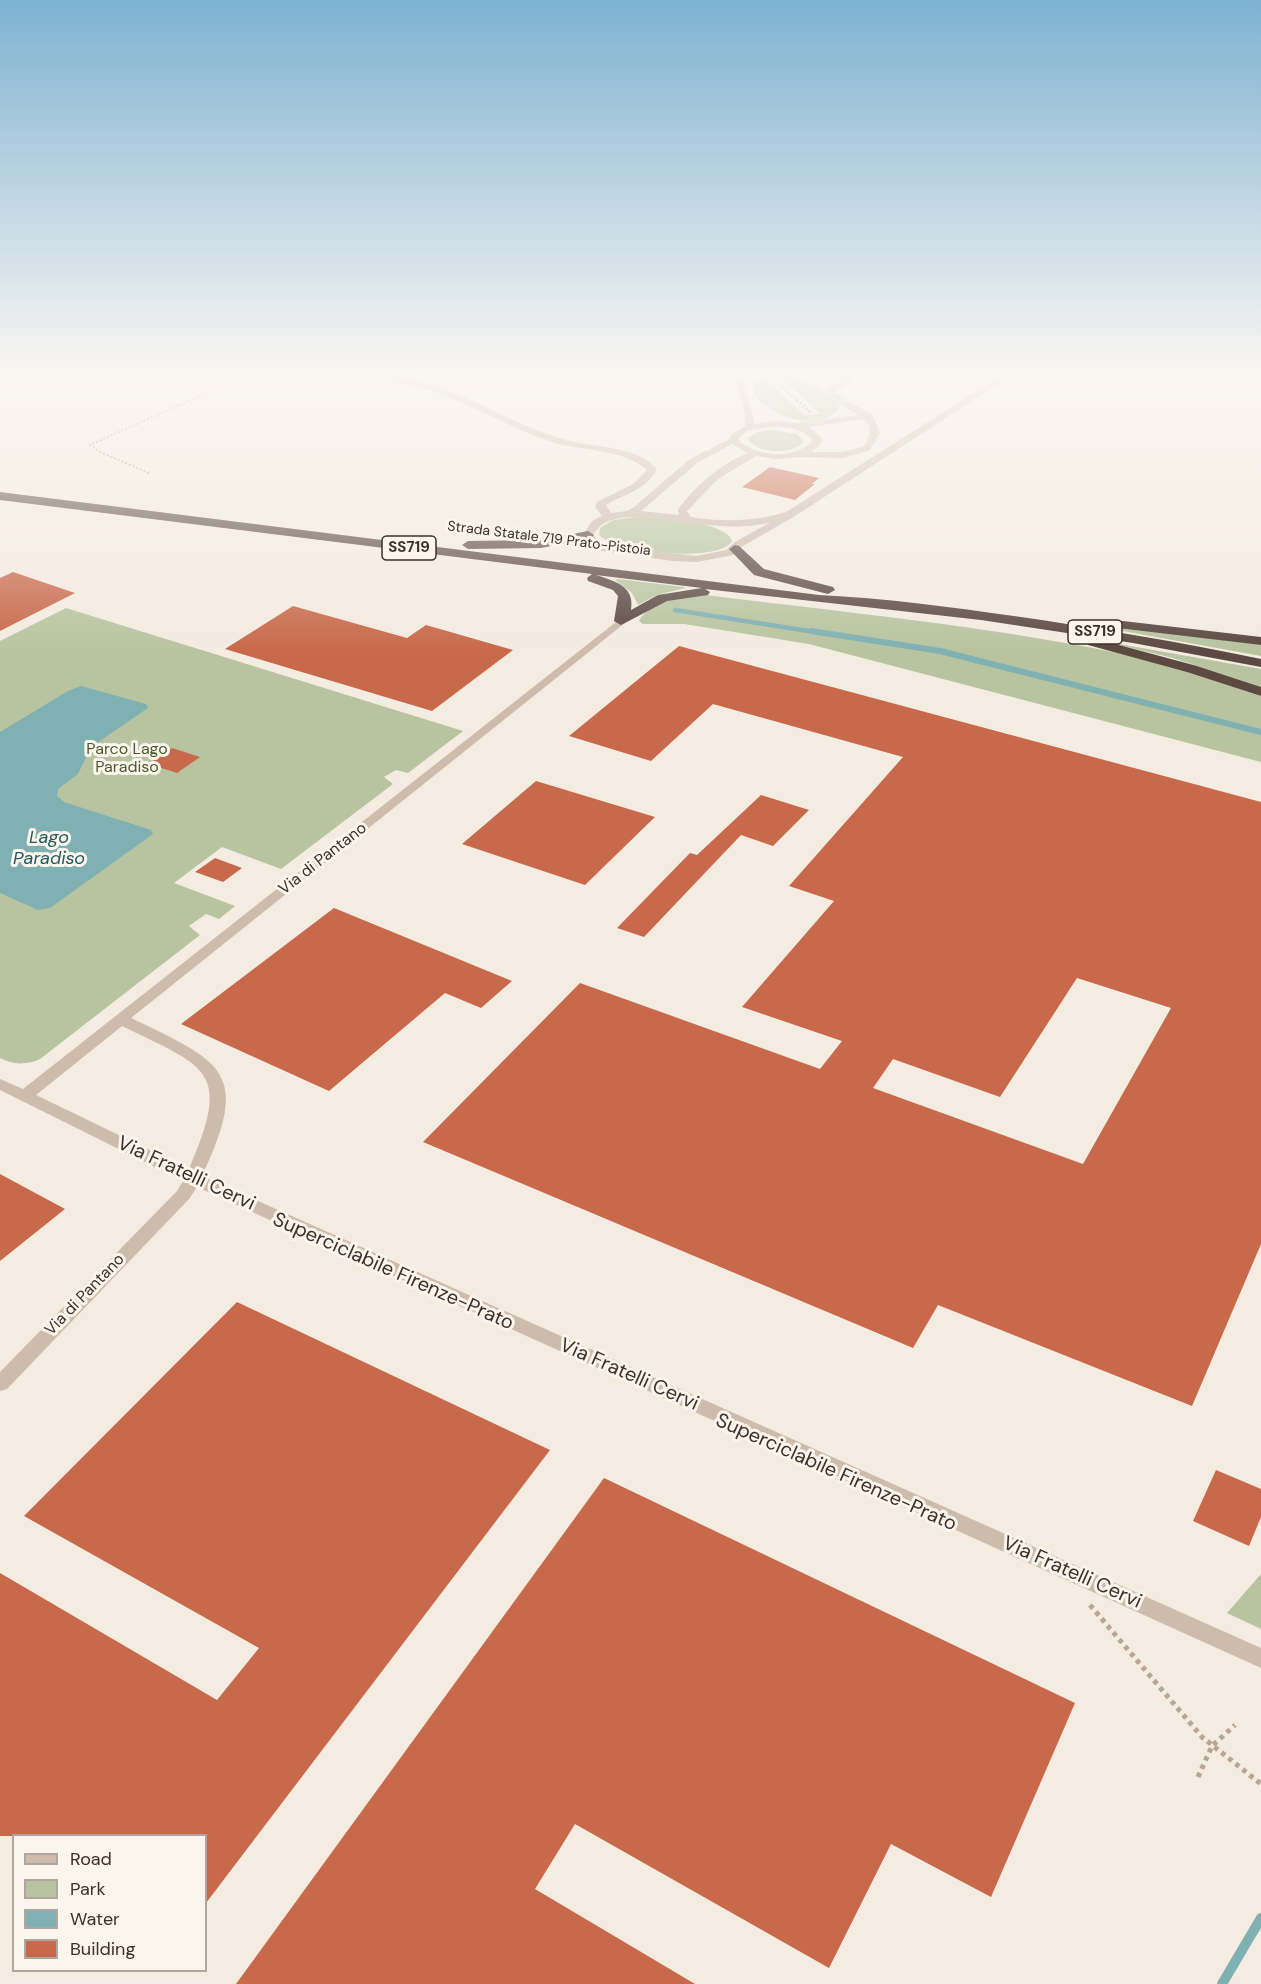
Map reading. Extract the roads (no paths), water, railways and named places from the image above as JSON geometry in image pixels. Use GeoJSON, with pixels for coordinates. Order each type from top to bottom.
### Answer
{"type":"FeatureCollection","features":[{"type":"Feature","properties":{"kind":"highway","name":"Strada Statale 719 Prato-Pistoia"},"geometry":{"type":"LineString","coordinates":[[0,487],[842,593],[878,601],[1084,630],[1261,663]]}},
{"type":"Feature","properties":{"kind":"highway","name":"Strada Statale 719 Prato-Pistoia"},"geometry":{"type":"LineString","coordinates":[[0,496],[819,599],[878,601]]}},
{"type":"Feature","properties":{"kind":"highway"},"geometry":{"type":"LineString","coordinates":[[466,545],[541,544],[588,535]]}},
{"type":"Feature","properties":{"kind":"highway"},"geometry":{"type":"LineString","coordinates":[[737,546],[759,572],[842,593]]}},
{"type":"Feature","properties":{"kind":"highway"},"geometry":{"type":"LineString","coordinates":[[545,565],[601,581],[621,590],[627,599],[621,621]]}},
{"type":"Feature","properties":{"kind":"highway"},"geometry":{"type":"LineString","coordinates":[[621,621],[651,603],[688,593],[819,599]]}},
{"type":"Feature","properties":{"kind":"highway"},"geometry":{"type":"LineString","coordinates":[[927,608],[1051,616],[1261,642]]}},
{"type":"Feature","properties":{"kind":"highway"},"geometry":{"type":"LineString","coordinates":[[927,608],[1095,643],[1192,669],[1261,692]]}},
{"type":"Feature","properties":{"kind":"street"},"geometry":{"type":"LineString","coordinates":[[608,516],[600,507],[602,504],[632,490],[651,473],[652,468],[649,466]]}},
{"type":"Feature","properties":{"kind":"street"},"geometry":{"type":"LineString","coordinates":[[630,513],[647,503],[688,466]]}},
{"type":"Feature","properties":{"kind":"street"},"geometry":{"type":"LineString","coordinates":[[687,519],[682,511],[690,498],[729,466]]}},
{"type":"Feature","properties":{"kind":"street"},"geometry":{"type":"LineString","coordinates":[[791,514],[763,523],[723,525],[630,513],[608,516],[595,523],[589,529],[588,535],[593,542],[606,549],[672,558],[712,558],[791,514],[866,466]]}},
{"type":"Feature","properties":{"kind":"street"},"geometry":{"type":"LineString","coordinates":[[723,525],[737,533],[737,546]]}},
{"type":"Feature","properties":{"kind":"street","name":"Via di Pantano"},"geometry":{"type":"LineString","coordinates":[[25,1096],[462,752],[621,621]]}},
{"type":"Feature","properties":{"kind":"street","name":"Via di Pantano"},"geometry":{"type":"LineString","coordinates":[[0,1384],[183,1195],[194,1179],[214,1125],[220,1098],[214,1077],[201,1063],[180,1049],[120,1019]]}},
{"type":"Feature","properties":{"kind":"street","name":"Via Fratelli Cervi"},"geometry":{"type":"LineString","coordinates":[[0,1084],[194,1179],[1261,1658]]}},
{"type":"Feature","properties":{"kind":"water","name":"Lago Paradiso"},"geometry":{"type":"Polygon","coordinates":[[[81,686],[146,704],[148,708],[91,747],[78,774],[58,789],[57,796],[64,802],[151,830],[153,834],[50,908],[38,910],[0,893],[0,732],[68,691],[81,686]]]}},
{"type":"Feature","properties":{"kind":"waterway"},"geometry":{"type":"LineString","coordinates":[[675,610],[821,633]]}},
{"type":"Feature","properties":{"kind":"waterway"},"geometry":{"type":"LineString","coordinates":[[811,631],[940,651],[1261,732]]}},
{"type":"Feature","properties":{"kind":"waterway"},"geometry":{"type":"LineString","coordinates":[[1222,1984],[1261,1918]]}},
{"type":"Feature","properties":{"kind":"park label","name":"Parco Lago Paradiso"},"geometry":{"type":"Point","coordinates":[127,759]}}]}
